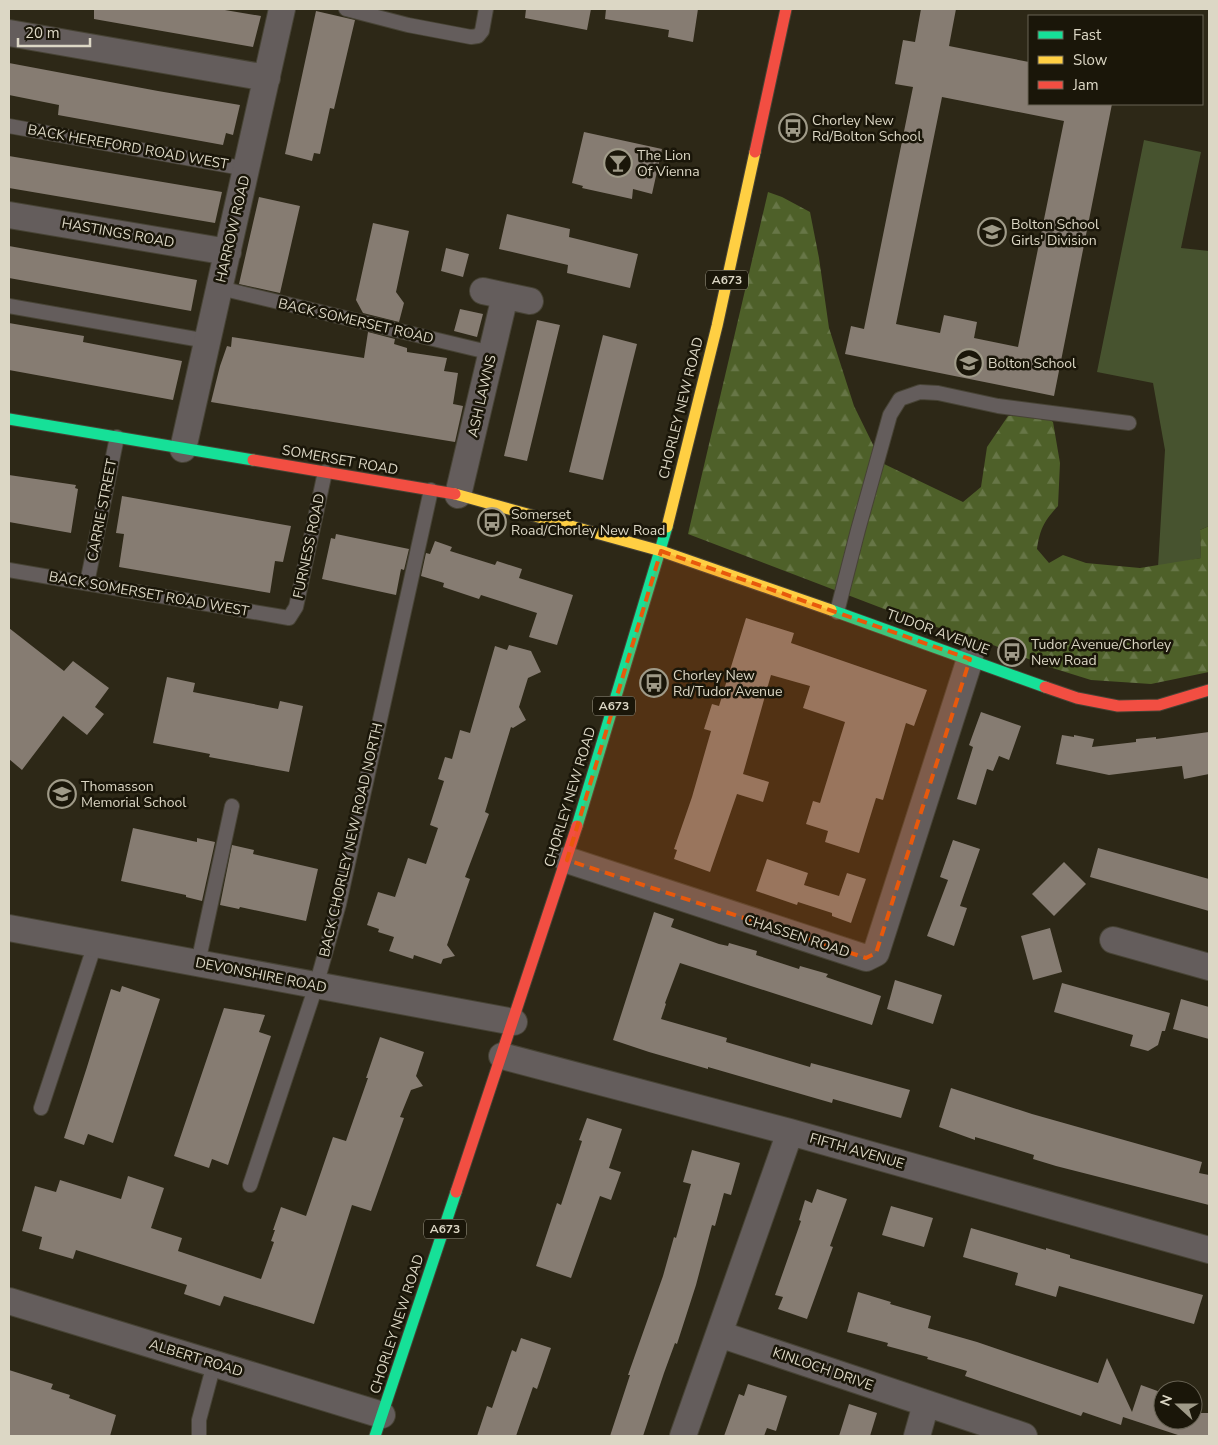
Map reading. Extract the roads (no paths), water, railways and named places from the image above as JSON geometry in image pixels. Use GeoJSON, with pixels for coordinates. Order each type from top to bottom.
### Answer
{"type":"FeatureCollection","features":[{"type":"Feature","properties":{"kind":"main road","name":"CHORLEY NEW ROAD"},"geometry":{"type":"LineString","coordinates":[[379,1426],[567,860],[661,551],[716,326],[786,9]]}},
{"type":"Feature","properties":{"kind":"main road","name":"SOMERSET ROAD"},"geometry":{"type":"LineString","coordinates":[[9,420],[458,495],[661,551]]}},
{"type":"Feature","properties":{"kind":"main road","name":"TUDOR AVENUE"},"geometry":{"type":"LineString","coordinates":[[661,551],[1077,698],[1118,706],[1159,706],[1209,690]]}},
{"type":"Feature","properties":{"kind":"street","name":"HARROW ROAD"},"geometry":{"type":"LineString","coordinates":[[183,449],[282,9]]}},
{"type":"Feature","properties":{"kind":"street"},"geometry":{"type":"LineString","coordinates":[[9,32],[267,78]]}},
{"type":"Feature","properties":{"kind":"street","name":"HASTINGS ROAD"},"geometry":{"type":"LineString","coordinates":[[9,215],[228,252]]}},
{"type":"Feature","properties":{"kind":"street","name":"ASH LAWNS"},"geometry":{"type":"LineString","coordinates":[[458,495],[506,296]]}},
{"type":"Feature","properties":{"kind":"street","name":"CHASSEN ROAD"},"geometry":{"type":"LineString","coordinates":[[567,860],[866,958],[871,956],[876,953],[970,659]]}},
{"type":"Feature","properties":{"kind":"street","name":"DEVONSHIRE ROAD"},"geometry":{"type":"LineString","coordinates":[[9,928],[514,1022]]}},
{"type":"Feature","properties":{"kind":"street"},"geometry":{"type":"LineString","coordinates":[[1113,940],[1209,967]]}},
{"type":"Feature","properties":{"kind":"street","name":"FIFTH AVENUE"},"geometry":{"type":"LineString","coordinates":[[502,1056],[790,1132],[1209,1250]]}},
{"type":"Feature","properties":{"kind":"street"},"geometry":{"type":"LineString","coordinates":[[683,1436],[790,1132]]}},
{"type":"Feature","properties":{"kind":"street","name":"ALBERT ROAD"},"geometry":{"type":"LineString","coordinates":[[9,1301],[214,1364],[379,1426]]}},
{"type":"Feature","properties":{"kind":"street","name":"KINLOCH DRIVE"},"geometry":{"type":"LineString","coordinates":[[719,1334],[1024,1436]]}},
{"type":"Feature","properties":{"kind":"street"},"geometry":{"type":"LineString","coordinates":[[917,1436],[926,1404]]}},
{"type":"Feature","properties":{"kind":"lane"},"geometry":{"type":"LineString","coordinates":[[346,9],[408,25],[471,37],[478,36],[482,31],[486,9]]}},
{"type":"Feature","properties":{"kind":"lane","name":"BACK HEREFORD ROAD WEST"},"geometry":{"type":"LineString","coordinates":[[9,126],[247,168]]}},
{"type":"Feature","properties":{"kind":"lane","name":"BACK SOMERSET ROAD"},"geometry":{"type":"LineString","coordinates":[[220,288],[492,353]]}},
{"type":"Feature","properties":{"kind":"lane"},"geometry":{"type":"LineString","coordinates":[[9,306],[207,341]]}},
{"type":"Feature","properties":{"kind":"lane"},"geometry":{"type":"LineString","coordinates":[[837,612],[890,415],[900,399],[920,392],[938,392],[998,406],[1129,423]]}},
{"type":"Feature","properties":{"kind":"lane","name":"CARRIE STREET"},"geometry":{"type":"LineString","coordinates":[[88,583],[117,437]]}},
{"type":"Feature","properties":{"kind":"lane","name":"FURNESS ROAD"},"geometry":{"type":"LineString","coordinates":[[289,618],[296,607],[324,472]]}},
{"type":"Feature","properties":{"kind":"lane","name":"BACK CHORLEY NEW ROAD NORTH"},"geometry":{"type":"LineString","coordinates":[[250,1185],[316,986],[338,904],[431,490]]}},
{"type":"Feature","properties":{"kind":"lane","name":"BACK SOMERSET ROAD WEST"},"geometry":{"type":"LineString","coordinates":[[9,570],[289,618]]}},
{"type":"Feature","properties":{"kind":"lane"},"geometry":{"type":"LineString","coordinates":[[198,963],[232,806]]}},
{"type":"Feature","properties":{"kind":"lane"},"geometry":{"type":"LineString","coordinates":[[41,1108],[95,944]]}},
{"type":"Feature","properties":{"kind":"lane"},"geometry":{"type":"LineString","coordinates":[[199,1436],[199,1420],[214,1364]]}},
{"type":"Feature","properties":{"kind":"place","name":"Chorley New Rd/Bolton School"},"geometry":{"type":"Point","coordinates":[793,128]}},
{"type":"Feature","properties":{"kind":"place","name":"The Lion Of Vienna"},"geometry":{"type":"Point","coordinates":[618,163]}},
{"type":"Feature","properties":{"kind":"place","name":"Bolton School Girls' Division"},"geometry":{"type":"Point","coordinates":[992,232]}},
{"type":"Feature","properties":{"kind":"place","name":"Bolton School"},"geometry":{"type":"Point","coordinates":[969,363]}},
{"type":"Feature","properties":{"kind":"place","name":"Somerset Road/Chorley New Road"},"geometry":{"type":"Point","coordinates":[492,522]}},
{"type":"Feature","properties":{"kind":"place","name":"Tudor Avenue/Chorley New Road"},"geometry":{"type":"Point","coordinates":[1012,652]}},
{"type":"Feature","properties":{"kind":"place","name":"Chorley New Rd/Tudor Avenue"},"geometry":{"type":"Point","coordinates":[654,683]}},
{"type":"Feature","properties":{"kind":"place","name":"Thomasson Memorial School"},"geometry":{"type":"Point","coordinates":[62,794]}}]}
